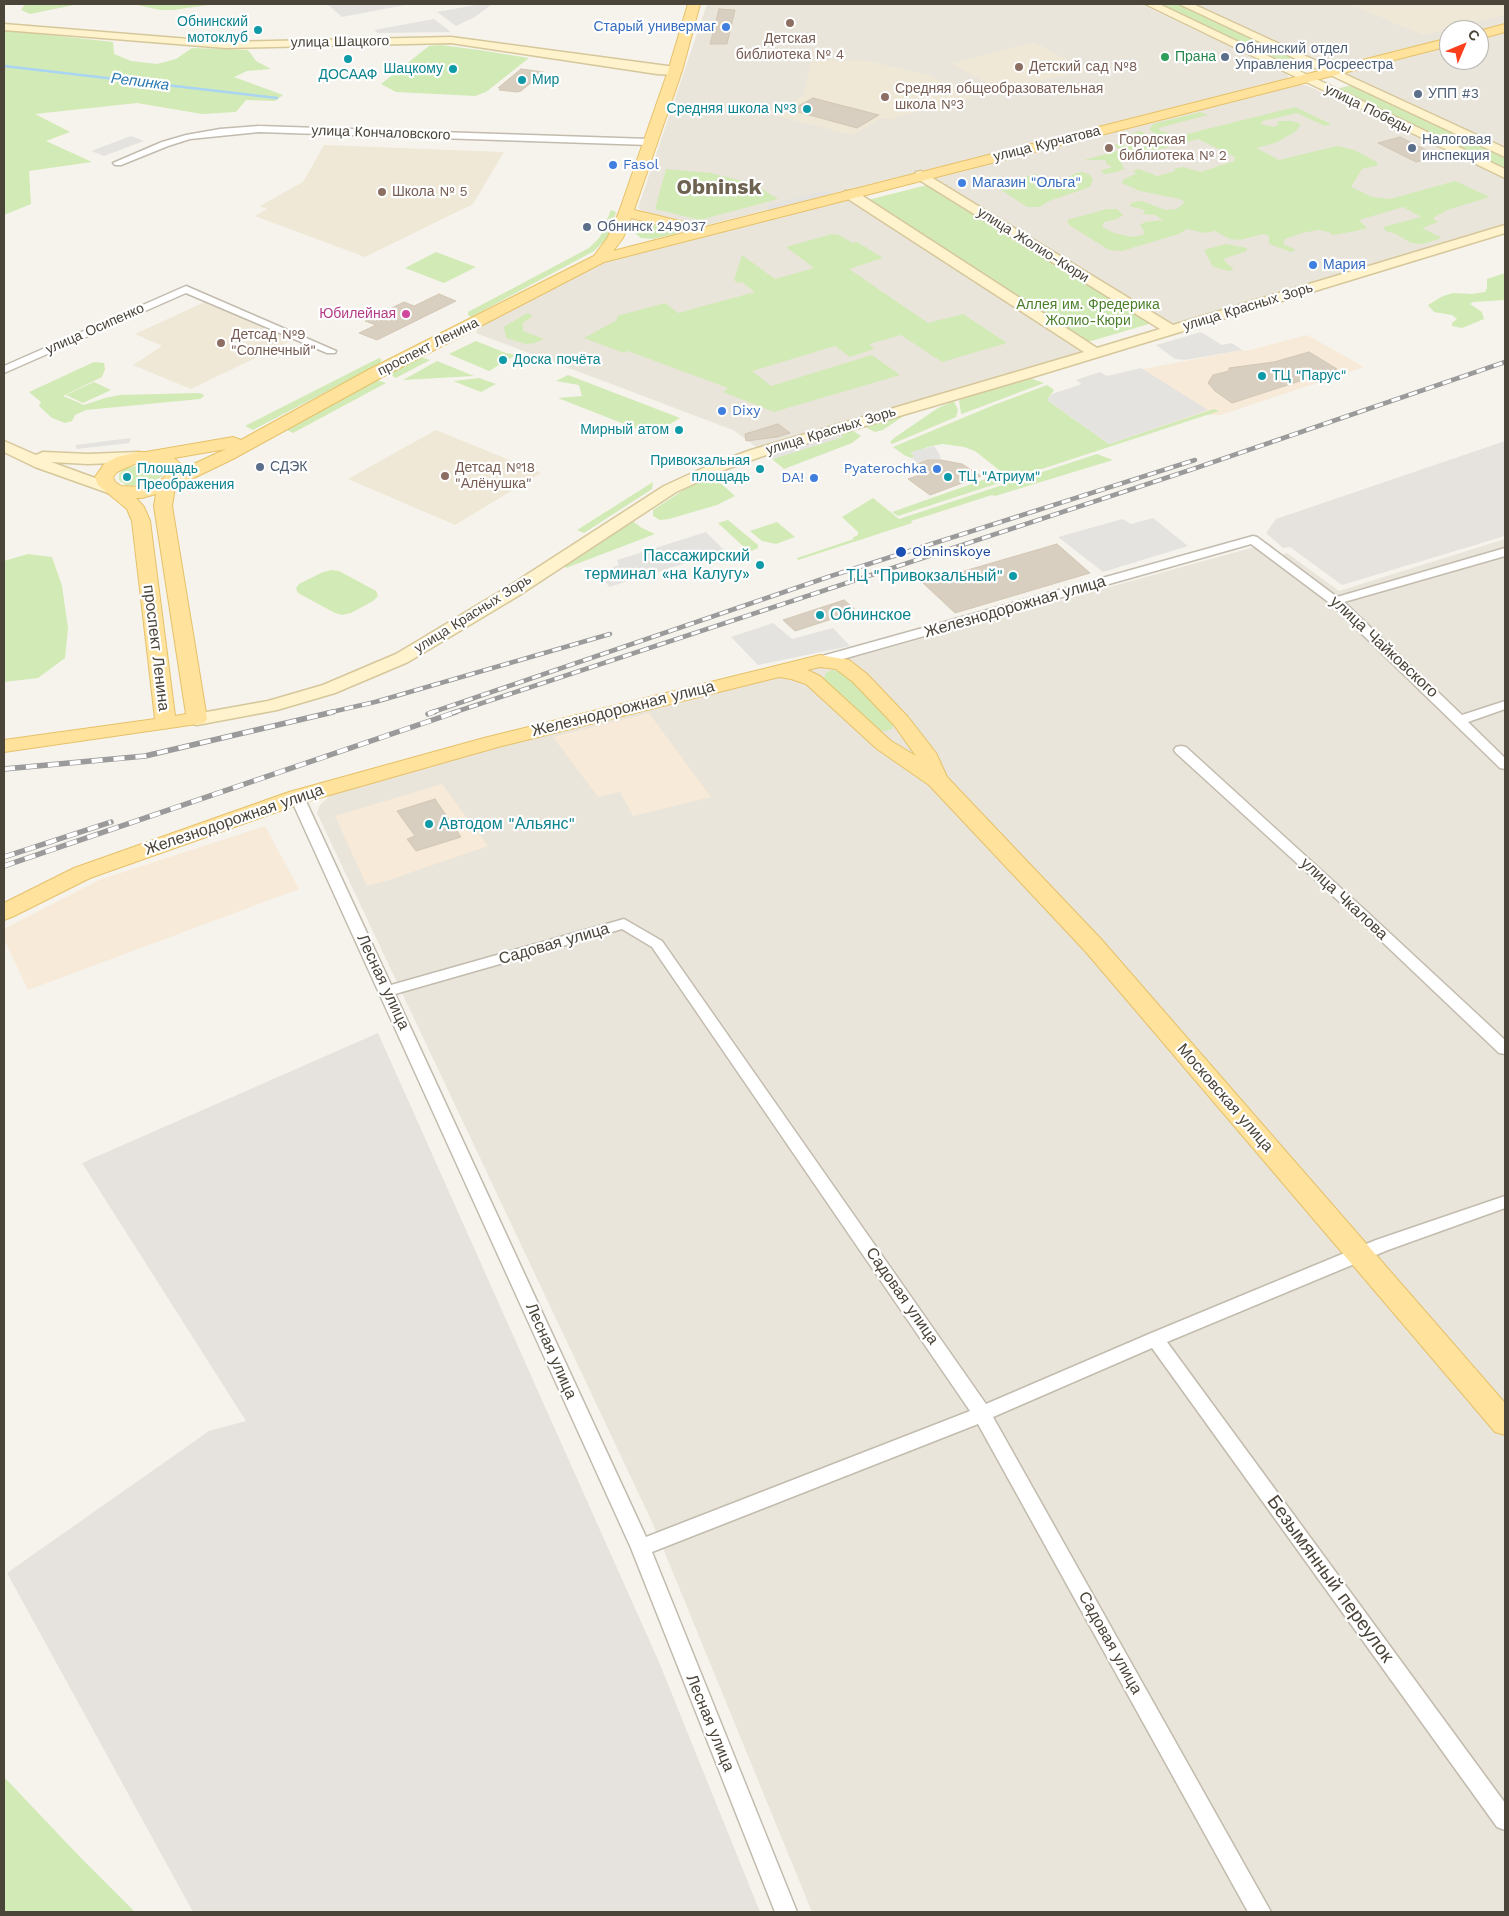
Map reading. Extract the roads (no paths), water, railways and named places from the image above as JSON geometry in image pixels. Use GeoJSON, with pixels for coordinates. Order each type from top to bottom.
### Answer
{"type":"FeatureCollection","features":[{"type":"Feature","properties":{"kind":"main road"},"geometry":{"type":"LineString","coordinates":[[599,259],[615,238],[626,212],[675,71],[694,4]]}},
{"type":"Feature","properties":{"kind":"main road"},"geometry":{"type":"LineString","coordinates":[[1489,32],[1505,28]]}},
{"type":"Feature","properties":{"kind":"main road","name":"улица Курчатова"},"geometry":{"type":"LineString","coordinates":[[599,259],[921,175],[1439,45]]}},
{"type":"Feature","properties":{"kind":"main road"},"geometry":{"type":"LineString","coordinates":[[626,212],[703,231]]}},
{"type":"Feature","properties":{"kind":"main road","name":"проспект Ленина"},"geometry":{"type":"LineString","coordinates":[[197,719],[163,506],[168,484],[599,259]]}},
{"type":"Feature","properties":{"kind":"main road","name":"проспект Ленина"},"geometry":{"type":"LineString","coordinates":[[144,457],[257,436]]}},
{"type":"Feature","properties":{"kind":"main road"},"geometry":{"type":"LineString","coordinates":[[144,457],[164,459],[174,465],[177,473],[168,484],[142,493],[114,490],[104,481],[104,477],[110,468],[123,461],[144,457]]}},
{"type":"Feature","properties":{"kind":"main road","name":"проспект Ленина"},"geometry":{"type":"LineString","coordinates":[[114,490],[135,508],[141,521],[166,724]]}},
{"type":"Feature","properties":{"kind":"main road","name":"Московская улица"},"geometry":{"type":"LineString","coordinates":[[777,671],[795,673],[817,671],[837,662],[853,660],[925,753],[937,780]]}},
{"type":"Feature","properties":{"kind":"main road","name":"Железнодорожная улица"},"geometry":{"type":"LineString","coordinates":[[4,912],[82,874],[146,849],[297,797],[491,742],[777,671]]}},
{"type":"Feature","properties":{"kind":"main road","name":"Московская улица"},"geometry":{"type":"LineString","coordinates":[[817,671],[872,735],[898,756],[937,780],[1093,945],[1505,1423]]}},
{"type":"Feature","properties":{"kind":"main road"},"geometry":{"type":"LineString","coordinates":[[4,746],[197,719]]}},
{"type":"Feature","properties":{"kind":"main road"},"geometry":{"type":"LineString","coordinates":[[872,735],[885,737],[895,734],[901,728],[901,721]]}},
{"type":"Feature","properties":{"kind":"street","name":"улица Победы"},"geometry":{"type":"LineString","coordinates":[[1151,4],[1505,174]]}},
{"type":"Feature","properties":{"kind":"street","name":"улица Победы"},"geometry":{"type":"LineString","coordinates":[[1186,4],[1505,153]]}},
{"type":"Feature","properties":{"kind":"street","name":"улица Шацкого"},"geometry":{"type":"LineString","coordinates":[[4,27],[226,45],[451,40],[675,71]]}},
{"type":"Feature","properties":{"kind":"street","name":"улица Кончаловского"},"geometry":{"type":"LineString","coordinates":[[118,163],[165,144],[189,137],[259,129],[649,142]]}},
{"type":"Feature","properties":{"kind":"street","name":"улица Жолио-Кюри"},"geometry":{"type":"LineString","coordinates":[[921,175],[1170,330]]}},
{"type":"Feature","properties":{"kind":"street"},"geometry":{"type":"LineString","coordinates":[[850,194],[1095,353]]}},
{"type":"Feature","properties":{"kind":"street","name":"улица Красных Зорь"},"geometry":{"type":"LineString","coordinates":[[197,719],[270,706],[329,689],[402,658],[512,592],[670,489],[705,472],[757,453],[1505,229]]}},
{"type":"Feature","properties":{"kind":"street","name":"улица Осипенко"},"geometry":{"type":"LineString","coordinates":[[4,370],[186,289],[331,351]]}},
{"type":"Feature","properties":{"kind":"street","name":"проспект Ленина"},"geometry":{"type":"LineString","coordinates":[[4,446],[41,464],[114,490]]}},
{"type":"Feature","properties":{"kind":"street","name":"проспект Ленина"},"geometry":{"type":"LineString","coordinates":[[25,456],[72,459],[144,457]]}},
{"type":"Feature","properties":{"kind":"street","name":"улица Чайковского"},"geometry":{"type":"LineString","coordinates":[[1253,540],[1335,601],[1461,720],[1505,765]]}},
{"type":"Feature","properties":{"kind":"street","name":"Железнодорожная улица"},"geometry":{"type":"LineString","coordinates":[[853,660],[1253,540]]}},
{"type":"Feature","properties":{"kind":"street"},"geometry":{"type":"LineString","coordinates":[[1335,601],[1505,552]]}},
{"type":"Feature","properties":{"kind":"street"},"geometry":{"type":"LineString","coordinates":[[1461,720],[1505,705]]}},
{"type":"Feature","properties":{"kind":"street","name":"улица Чкалова"},"geometry":{"type":"LineString","coordinates":[[1181,750],[1505,1049]]}},
{"type":"Feature","properties":{"kind":"street","name":"Лесная улица"},"geometry":{"type":"LineString","coordinates":[[297,797],[641,1548],[786,1912]]}},
{"type":"Feature","properties":{"kind":"street","name":"Садовая улица"},"geometry":{"type":"LineString","coordinates":[[387,991],[624,924],[656,944],[722,1036],[982,1414],[1260,1912]]}},
{"type":"Feature","properties":{"kind":"street"},"geometry":{"type":"LineString","coordinates":[[641,1548],[982,1414],[1155,1339],[1360,1255],[1505,1202]]}},
{"type":"Feature","properties":{"kind":"street","name":"Безымянный переулок"},"geometry":{"type":"LineString","coordinates":[[1155,1339],[1505,1820]]}},
{"type":"Feature","properties":{"kind":"waterway","name":"Репинка"},"geometry":{"type":"LineString","coordinates":[[4,66],[277,98]]}},
{"type":"Feature","properties":{"kind":"railway"},"geometry":{"type":"LineString","coordinates":[[452,713],[1193,469],[1505,362]]}},
{"type":"Feature","properties":{"kind":"railway"},"geometry":{"type":"LineString","coordinates":[[430,713],[831,576],[1195,460]]}},
{"type":"Feature","properties":{"kind":"railway"},"geometry":{"type":"LineString","coordinates":[[327,713],[375,702],[610,634]]}},
{"type":"Feature","properties":{"kind":"railway"},"geometry":{"type":"LineString","coordinates":[[4,769],[145,756],[333,712]]}},
{"type":"Feature","properties":{"kind":"railway"},"geometry":{"type":"LineString","coordinates":[[428,714],[434,712]]}},
{"type":"Feature","properties":{"kind":"railway"},"geometry":{"type":"LineString","coordinates":[[4,866],[456,712]]}},
{"type":"Feature","properties":{"kind":"railway"},"geometry":{"type":"LineString","coordinates":[[4,857],[111,822]]}},
{"type":"Feature","properties":{"kind":"place","name":"Детская библиотека № 4"},"geometry":{"type":"Point","coordinates":[790,23]}},
{"type":"Feature","properties":{"kind":"place","name":"Старый универмаг"},"geometry":{"type":"Point","coordinates":[726,27]}},
{"type":"Feature","properties":{"kind":"place","name":"Обнинский мотоклуб"},"geometry":{"type":"Point","coordinates":[258,30]}},
{"type":"Feature","properties":{"kind":"place","name":"Прана"},"geometry":{"type":"Point","coordinates":[1165,57]}},
{"type":"Feature","properties":{"kind":"place","name":"Обнинский отдел Управления Росреестра"},"geometry":{"type":"Point","coordinates":[1225,57]}},
{"type":"Feature","properties":{"kind":"place","name":"ДОСААФ"},"geometry":{"type":"Point","coordinates":[348,59]}},
{"type":"Feature","properties":{"kind":"place","name":"Детский сад №8"},"geometry":{"type":"Point","coordinates":[1019,67]}},
{"type":"Feature","properties":{"kind":"place","name":"Шацкому"},"geometry":{"type":"Point","coordinates":[453,69]}},
{"type":"Feature","properties":{"kind":"place","name":"Мир"},"geometry":{"type":"Point","coordinates":[522,80]}},
{"type":"Feature","properties":{"kind":"place","name":"УПП #3"},"geometry":{"type":"Point","coordinates":[1418,94]}},
{"type":"Feature","properties":{"kind":"place","name":"Средняя общеобразовательная школа №3"},"geometry":{"type":"Point","coordinates":[885,97]}},
{"type":"Feature","properties":{"kind":"place","name":"Средняя школа №3"},"geometry":{"type":"Point","coordinates":[807,109]}},
{"type":"Feature","properties":{"kind":"place","name":"Городская библиотека № 2"},"geometry":{"type":"Point","coordinates":[1109,148]}},
{"type":"Feature","properties":{"kind":"place","name":"Налоговая инспекция"},"geometry":{"type":"Point","coordinates":[1412,148]}},
{"type":"Feature","properties":{"kind":"place","name":"Fasol"},"geometry":{"type":"Point","coordinates":[613,165]}},
{"type":"Feature","properties":{"kind":"place","name":"Магазин \"Ольга\""},"geometry":{"type":"Point","coordinates":[962,183]}},
{"type":"Feature","properties":{"kind":"place","name":"Школа № 5"},"geometry":{"type":"Point","coordinates":[382,192]}},
{"type":"Feature","properties":{"kind":"place","name":"Обнинск 249037"},"geometry":{"type":"Point","coordinates":[587,227]}},
{"type":"Feature","properties":{"kind":"place","name":"Мария"},"geometry":{"type":"Point","coordinates":[1313,265]}},
{"type":"Feature","properties":{"kind":"place","name":"Юбилейная"},"geometry":{"type":"Point","coordinates":[406,314]}},
{"type":"Feature","properties":{"kind":"place","name":"Детсад №9 \"Солнечный\""},"geometry":{"type":"Point","coordinates":[221,343]}},
{"type":"Feature","properties":{"kind":"place","name":"Доска почёта"},"geometry":{"type":"Point","coordinates":[503,360]}},
{"type":"Feature","properties":{"kind":"place","name":"ТЦ \"Парус\""},"geometry":{"type":"Point","coordinates":[1262,376]}},
{"type":"Feature","properties":{"kind":"place","name":"Dixy"},"geometry":{"type":"Point","coordinates":[722,411]}},
{"type":"Feature","properties":{"kind":"place","name":"Мирный атом"},"geometry":{"type":"Point","coordinates":[679,430]}},
{"type":"Feature","properties":{"kind":"place","name":"СДЭК"},"geometry":{"type":"Point","coordinates":[260,467]}},
{"type":"Feature","properties":{"kind":"place","name":"Привокзальная площадь"},"geometry":{"type":"Point","coordinates":[760,469]}},
{"type":"Feature","properties":{"kind":"place","name":"Pyaterochka"},"geometry":{"type":"Point","coordinates":[937,469]}},
{"type":"Feature","properties":{"kind":"place","name":"Детсад №18 \"Алёнушка\""},"geometry":{"type":"Point","coordinates":[445,476]}},
{"type":"Feature","properties":{"kind":"place","name":"Площадь Преображения"},"geometry":{"type":"Point","coordinates":[127,477]}},
{"type":"Feature","properties":{"kind":"place","name":"ТЦ \"Атриум\""},"geometry":{"type":"Point","coordinates":[948,477]}},
{"type":"Feature","properties":{"kind":"place","name":"DA!"},"geometry":{"type":"Point","coordinates":[814,478]}},
{"type":"Feature","properties":{"kind":"place","name":"Obninskoye"},"geometry":{"type":"Point","coordinates":[901,552]}},
{"type":"Feature","properties":{"kind":"place","name":"Пассажирский терминал «на Калугу»"},"geometry":{"type":"Point","coordinates":[760,565]}},
{"type":"Feature","properties":{"kind":"place","name":"ТЦ \"Привокзальный\""},"geometry":{"type":"Point","coordinates":[1013,576]}},
{"type":"Feature","properties":{"kind":"place","name":"Обнинское"},"geometry":{"type":"Point","coordinates":[820,615]}},
{"type":"Feature","properties":{"kind":"place","name":"Автодом \"Альянс\""},"geometry":{"type":"Point","coordinates":[429,824]}},
{"type":"Feature","properties":{"kind":"district","name":"Obninsk"},"geometry":{"type":"Point","coordinates":[719,188]}},
{"type":"Feature","properties":{"kind":"park label","name":"Аллея им. Фредерика Жолио-Кюри"},"geometry":{"type":"Point","coordinates":[1088,314]}}]}
